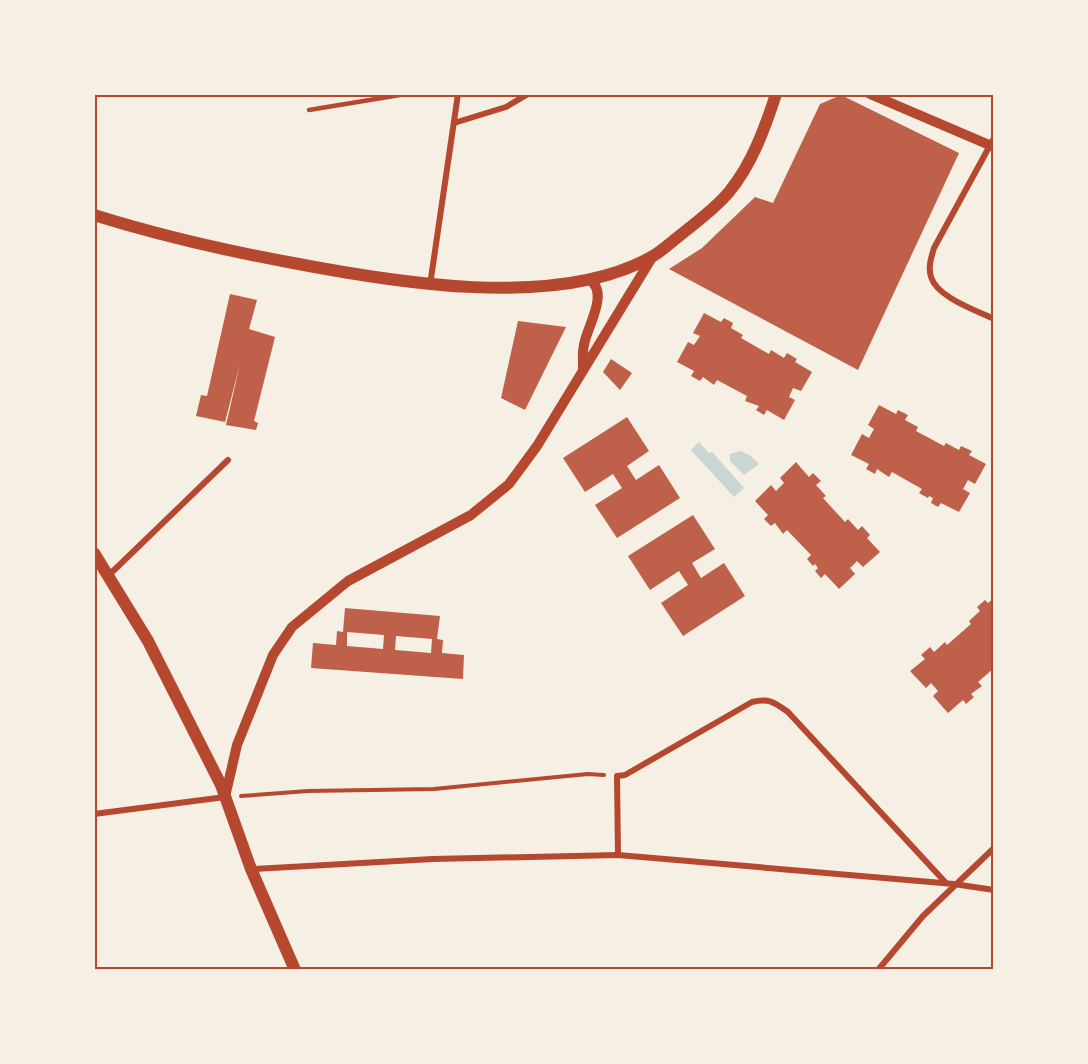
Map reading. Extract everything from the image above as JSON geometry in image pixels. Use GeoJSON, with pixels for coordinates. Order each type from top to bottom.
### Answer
{"type":"FeatureCollection","features":[{"type":"Feature","properties":{"kind":"main road"},"geometry":{"type":"LineString","coordinates":[[94,215],[156,233],[257,256],[349,274],[430,285],[524,287],[589,279],[610,275],[653,256],[694,225],[729,192],[753,156],[776,94]]}},
{"type":"Feature","properties":{"kind":"main road"},"geometry":{"type":"LineString","coordinates":[[94,553],[148,641],[221,785],[251,869],[295,969]]}},
{"type":"Feature","properties":{"kind":"street"},"geometry":{"type":"LineString","coordinates":[[430,285],[458,94]]}},
{"type":"Feature","properties":{"kind":"street"},"geometry":{"type":"LineString","coordinates":[[454,123],[506,107],[528,94]]}},
{"type":"Feature","properties":{"kind":"street"},"geometry":{"type":"LineString","coordinates":[[870,94],[992,144],[934,248],[929,263],[931,277],[938,289],[993,319]]}},
{"type":"Feature","properties":{"kind":"street"},"geometry":{"type":"LineString","coordinates":[[94,814],[225,797],[241,735],[273,655],[292,627],[348,581],[471,515],[509,484],[537,446],[653,256]]}},
{"type":"Feature","properties":{"kind":"street"},"geometry":{"type":"LineString","coordinates":[[583,369],[584,345],[598,299],[596,287],[589,279]]}},
{"type":"Feature","properties":{"kind":"street"},"geometry":{"type":"LineString","coordinates":[[108,576],[228,460]]}},
{"type":"Feature","properties":{"kind":"street"},"geometry":{"type":"LineString","coordinates":[[618,855],[617,776],[625,775],[752,702],[765,699],[776,703],[788,712],[950,884]]}},
{"type":"Feature","properties":{"kind":"street"},"geometry":{"type":"LineString","coordinates":[[878,969],[950,884],[993,848]]}},
{"type":"Feature","properties":{"kind":"street"},"geometry":{"type":"LineString","coordinates":[[251,869],[433,859],[618,855],[950,884],[993,890]]}},
{"type":"Feature","properties":{"kind":"lane"},"geometry":{"type":"LineString","coordinates":[[309,110],[406,94]]}},
{"type":"Feature","properties":{"kind":"path"},"geometry":{"type":"LineString","coordinates":[[225,797],[308,792],[434,789],[588,774],[617,776]]}},
{"type":"Feature","properties":{"kind":"shaded area"},"geometry":{"type":"Polygon","coordinates":[[[699,442],[709,453],[712,452],[744,488],[734,497],[691,450],[699,442]]]}},
{"type":"Feature","properties":{"kind":"shaded area"},"geometry":{"type":"Polygon","coordinates":[[[740,451],[750,455],[759,464],[744,475],[730,461],[730,454],[740,451]]]}},
{"type":"Feature","properties":{"kind":"building"},"geometry":{"type":"Polygon","coordinates":[[[841,95],[959,153],[858,370],[669,269],[702,248],[755,197],[773,203],[820,104],[841,95]]]}},
{"type":"Feature","properties":{"kind":"building"},"geometry":{"type":"Polygon","coordinates":[[[230,294],[257,300],[249,329],[275,337],[254,421],[258,423],[256,430],[226,425],[240,364],[225,422],[196,416],[201,395],[207,396],[230,294]]]}},
{"type":"Feature","properties":{"kind":"building"},"geometry":{"type":"Polygon","coordinates":[[[704,313],[721,322],[724,318],[733,323],[731,328],[743,335],[741,338],[769,354],[771,350],[784,358],[787,353],[797,359],[795,362],[812,372],[801,391],[793,388],[789,397],[795,400],[784,420],[767,410],[764,415],[756,410],[759,406],[745,401],[747,396],[717,380],[714,385],[703,377],[700,381],[691,376],[694,371],[677,362],[688,342],[694,345],[700,336],[693,333],[704,313]]]}},
{"type":"Feature","properties":{"kind":"building"},"geometry":{"type":"Polygon","coordinates":[[[518,321],[566,327],[525,410],[501,398],[518,321]]]}},
{"type":"Feature","properties":{"kind":"building"},"geometry":{"type":"Polygon","coordinates":[[[611,359],[632,373],[620,390],[603,372],[611,359]]]}},
{"type":"Feature","properties":{"kind":"building"},"geometry":{"type":"Polygon","coordinates":[[[879,405],[896,414],[898,410],[908,415],[905,420],[918,427],[916,431],[944,446],[946,443],[959,450],[961,446],[972,451],[969,455],[986,464],[975,484],[968,480],[963,489],[970,493],[959,512],[941,503],[938,507],[931,503],[933,498],[919,493],[922,489],[892,472],[889,477],[877,469],[875,474],[866,469],[869,464],[851,455],[862,434],[869,438],[874,429],[868,425],[879,405]]]}},
{"type":"Feature","properties":{"kind":"building"},"geometry":{"type":"Polygon","coordinates":[[[627,417],[649,451],[627,466],[636,480],[659,465],[680,498],[617,538],[595,505],[622,488],[613,474],[585,492],[563,458],[627,417]]]}},
{"type":"Feature","properties":{"kind":"building"},"geometry":{"type":"Polygon","coordinates":[[[796,462],[809,477],[813,473],[821,481],[816,485],[826,496],[823,498],[845,522],[848,519],[858,530],[862,526],[870,535],[867,538],[880,552],[863,567],[857,561],[850,568],[855,574],[839,589],[825,574],[821,578],[815,571],[818,568],[807,559],[811,555],[787,530],[783,534],[775,523],[771,526],[764,519],[768,515],[755,501],[771,485],[776,491],[784,483],[780,478],[796,462]]]}},
{"type":"Feature","properties":{"kind":"building"},"geometry":{"type":"Polygon","coordinates":[[[693,515],[715,549],[692,563],[701,578],[724,563],[745,596],[683,636],[661,603],[688,585],[679,571],[650,590],[628,556],[693,515]]]}},
{"type":"Feature","properties":{"kind":"building"},"geometry":{"type":"Polygon","coordinates":[[[994,598],[994,668],[978,682],[982,686],[971,694],[974,697],[966,704],[963,700],[948,713],[933,696],[938,691],[931,683],[926,688],[910,671],[925,659],[921,655],[930,647],[934,652],[945,642],[947,645],[971,624],[969,621],[980,611],[977,607],[985,600],[988,603],[994,598]]]}},
{"type":"Feature","properties":{"kind":"building"},"geometry":{"type":"Polygon","coordinates":[[[345,608],[440,616],[437,639],[443,640],[442,653],[464,655],[463,679],[311,668],[313,643],[336,645],[337,631],[343,632],[345,608]],[[347,632],[347,646],[383,649],[384,635],[347,632]],[[396,636],[395,650],[431,653],[432,639],[396,636]]]}}]}
